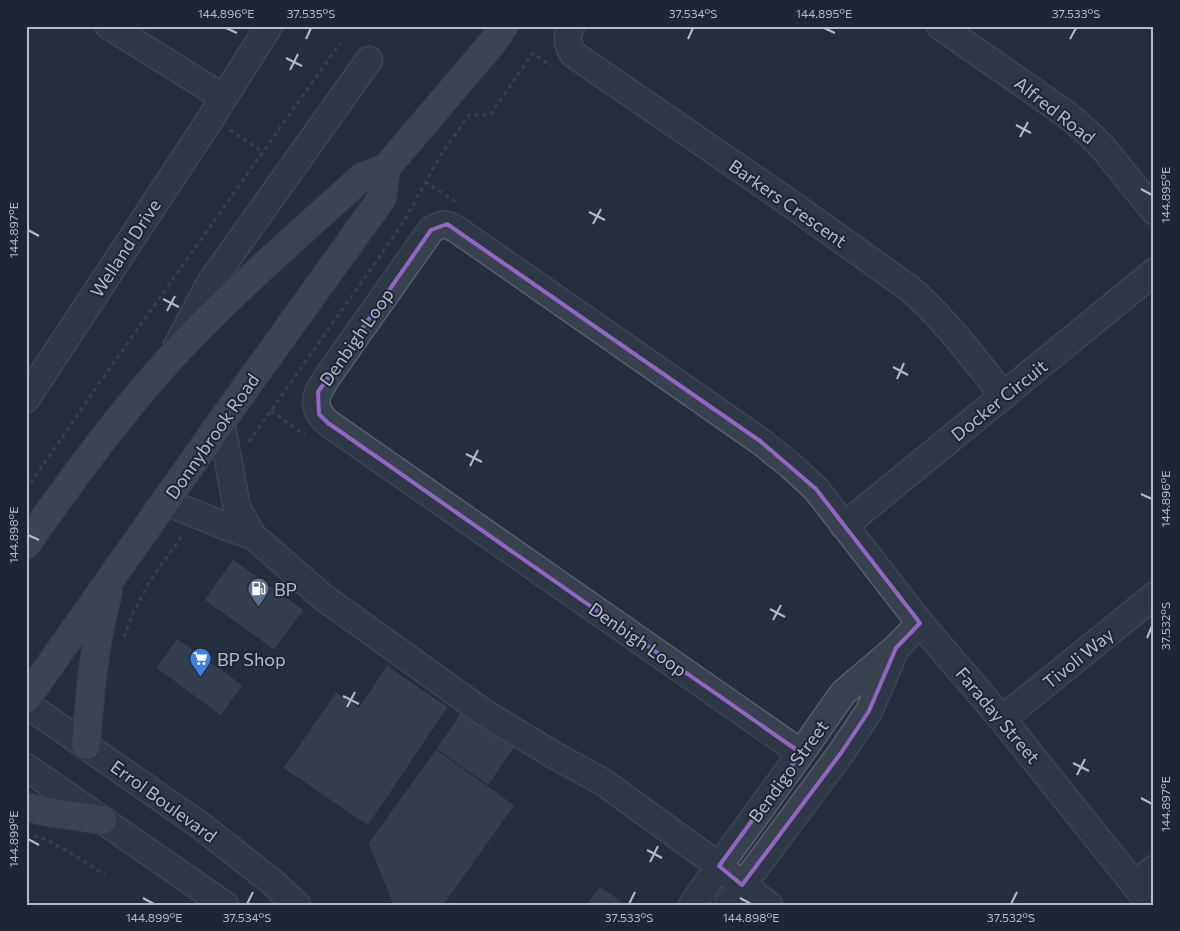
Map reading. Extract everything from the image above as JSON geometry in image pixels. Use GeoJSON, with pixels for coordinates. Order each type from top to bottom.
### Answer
{"type":"FeatureCollection","features":[{"type":"Feature","properties":{"kind":"main road"},"geometry":{"type":"LineString","coordinates":[[26,544],[115,423],[168,362],[245,284],[362,177],[386,168],[493,42],[504,26]]}},
{"type":"Feature","properties":{"kind":"main road","name":"Donnybrook Road"},"geometry":{"type":"LineString","coordinates":[[26,699],[382,198],[386,168]]}},
{"type":"Feature","properties":{"kind":"main road"},"geometry":{"type":"LineString","coordinates":[[86,745],[90,693],[103,612],[113,577]]}},
{"type":"Feature","properties":{"kind":"main road"},"geometry":{"type":"LineString","coordinates":[[26,807],[102,820]]}},
{"type":"Feature","properties":{"kind":"street"},"geometry":{"type":"LineString","coordinates":[[109,26],[223,98]]}},
{"type":"Feature","properties":{"kind":"street","name":"Welland Drive"},"geometry":{"type":"LineString","coordinates":[[26,399],[269,26]]}},
{"type":"Feature","properties":{"kind":"street","name":"Barkers Crescent"},"geometry":{"type":"LineString","coordinates":[[571,26],[568,32],[568,44],[573,54],[784,199],[909,288],[940,318],[1004,396]]}},
{"type":"Feature","properties":{"kind":"street","name":"Alfred Road"},"geometry":{"type":"LineString","coordinates":[[940,26],[1066,114],[1086,131],[1104,149],[1154,211]]}},
{"type":"Feature","properties":{"kind":"street"},"geometry":{"type":"LineString","coordinates":[[168,362],[210,284],[369,60]]}},
{"type":"Feature","properties":{"kind":"street","name":"Denbigh Loop"},"geometry":{"type":"LineString","coordinates":[[801,753],[328,423],[319,414],[316,404],[318,392],[431,230],[447,224],[760,441],[816,489],[844,526]]}},
{"type":"Feature","properties":{"kind":"street","name":"Docker Circuit"},"geometry":{"type":"LineString","coordinates":[[844,526],[1154,272]]}},
{"type":"Feature","properties":{"kind":"street"},"geometry":{"type":"LineString","coordinates":[[221,422],[237,508],[253,536],[322,596],[475,706],[552,754],[603,782],[719,866],[735,895],[769,905]]}},
{"type":"Feature","properties":{"kind":"street"},"geometry":{"type":"LineString","coordinates":[[166,502],[253,536]]}},
{"type":"Feature","properties":{"kind":"street","name":"Faraday Street"},"geometry":{"type":"LineString","coordinates":[[844,526],[920,623],[1002,719],[1144,877],[1151,905]]}},
{"type":"Feature","properties":{"kind":"street","name":"Tivoli Way"},"geometry":{"type":"LineString","coordinates":[[1002,719],[1154,596]]}},
{"type":"Feature","properties":{"kind":"street","name":"Bendigo Street"},"geometry":{"type":"LineString","coordinates":[[692,905],[842,693],[896,648],[920,623]]}},
{"type":"Feature","properties":{"kind":"street","name":"Bendigo Street"},"geometry":{"type":"LineString","coordinates":[[735,895],[841,753],[869,711],[896,648]]}},
{"type":"Feature","properties":{"kind":"street","name":"Errol Boulevard"},"geometry":{"type":"LineString","coordinates":[[26,704],[200,826],[271,881],[297,905]]}},
{"type":"Feature","properties":{"kind":"street"},"geometry":{"type":"LineString","coordinates":[[26,767],[225,905]]}},
{"type":"Feature","properties":{"kind":"path"},"geometry":{"type":"LineString","coordinates":[[26,490],[340,43]]}},
{"type":"Feature","properties":{"kind":"path"},"geometry":{"type":"LineString","coordinates":[[26,834],[45,839],[71,852],[105,875]]}},
{"type":"Feature","properties":{"kind":"highlighted area"},"geometry":{"type":"Polygon","coordinates":[[[447,224],[760,441],[816,489],[920,623],[896,648],[869,711],[841,753],[742,885],[719,866],[801,753],[328,423],[319,414],[318,392],[431,230],[447,224]]]}},
{"type":"Feature","properties":{"kind":"building"},"geometry":{"type":"Polygon","coordinates":[[[233,559],[304,610],[274,650],[204,600],[233,559]]]}},
{"type":"Feature","properties":{"kind":"building"},"geometry":{"type":"Polygon","coordinates":[[[177,638],[243,685],[221,716],[156,668],[177,638]]]}},
{"type":"Feature","properties":{"kind":"building"},"geometry":{"type":"Polygon","coordinates":[[[387,665],[448,707],[368,826],[283,768],[336,692],[359,707],[387,665]]]}},
{"type":"Feature","properties":{"kind":"building"},"geometry":{"type":"Polygon","coordinates":[[[468,702],[522,737],[488,786],[436,749],[468,702]]]}},
{"type":"Feature","properties":{"kind":"building"},"geometry":{"type":"Polygon","coordinates":[[[436,749],[515,805],[444,905],[393,905],[368,843],[436,749]]]}},
{"type":"Feature","properties":{"kind":"building"},"geometry":{"type":"Polygon","coordinates":[[[600,886],[627,905],[586,905],[600,886]]]}},
{"type":"Feature","properties":{"kind":"place","name":"BP"},"geometry":{"type":"Point","coordinates":[258,608]}},
{"type":"Feature","properties":{"kind":"place","name":"BP Shop"},"geometry":{"type":"Point","coordinates":[201,678]}}]}
